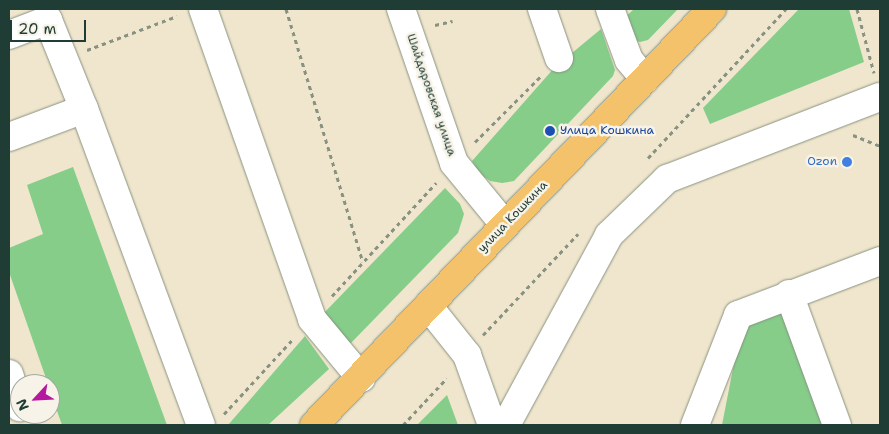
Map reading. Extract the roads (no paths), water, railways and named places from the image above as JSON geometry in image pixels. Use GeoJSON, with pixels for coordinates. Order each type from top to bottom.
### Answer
{"type":"FeatureCollection","features":[{"type":"Feature","properties":{"kind":"main road","name":"улица Кошкина"},"geometry":{"type":"LineString","coordinates":[[314,425],[712,9]]}},
{"type":"Feature","properties":{"kind":"street","name":"Шайдаровская улица"},"geometry":{"type":"LineString","coordinates":[[401,9],[454,163],[505,225]]}},
{"type":"Feature","properties":{"kind":"street"},"geometry":{"type":"LineString","coordinates":[[542,9],[559,58]]}},
{"type":"Feature","properties":{"kind":"street"},"geometry":{"type":"LineString","coordinates":[[610,9],[629,60],[645,79]]}},
{"type":"Feature","properties":{"kind":"street"},"geometry":{"type":"LineString","coordinates":[[191,12],[312,319],[361,378]]}},
{"type":"Feature","properties":{"kind":"street"},"geometry":{"type":"LineString","coordinates":[[9,35],[48,20],[211,421]]}},
{"type":"Feature","properties":{"kind":"street"},"geometry":{"type":"LineString","coordinates":[[506,425],[608,235],[666,179],[878,86]]}},
{"type":"Feature","properties":{"kind":"street"},"geometry":{"type":"LineString","coordinates":[[9,137],[84,109]]}},
{"type":"Feature","properties":{"kind":"street"},"geometry":{"type":"LineString","coordinates":[[695,425],[734,319],[738,315],[789,294],[880,261]]}},
{"type":"Feature","properties":{"kind":"street"},"geometry":{"type":"LineString","coordinates":[[789,294],[838,425]]}},
{"type":"Feature","properties":{"kind":"street"},"geometry":{"type":"LineString","coordinates":[[428,306],[467,355],[492,425]]}},
{"type":"Feature","properties":{"kind":"place","name":"Улица Кошкина"},"geometry":{"type":"Point","coordinates":[550,131]}},
{"type":"Feature","properties":{"kind":"place","name":"Ozon"},"geometry":{"type":"Point","coordinates":[847,162]}}]}
